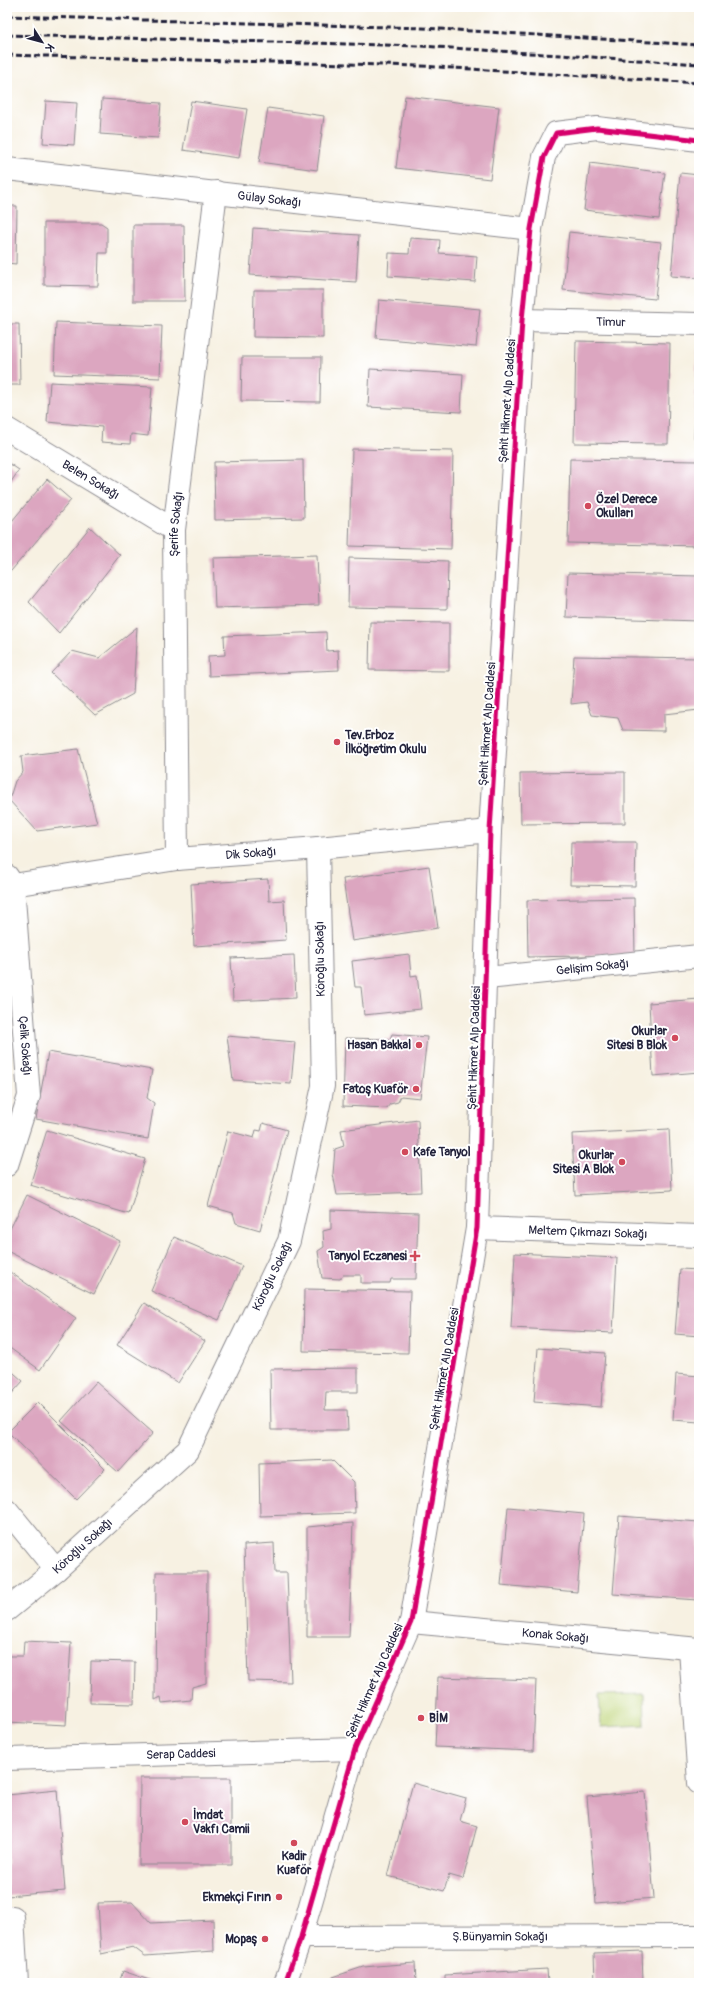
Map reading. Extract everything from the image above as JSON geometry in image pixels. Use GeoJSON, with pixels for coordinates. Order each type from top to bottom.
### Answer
{"type":"FeatureCollection","features":[{"type":"Feature","properties":{"kind":"street","name":"Şehit Hikmet Alp Caddesi"},"geometry":{"type":"LineString","coordinates":[[285,1983],[301,1937],[355,1749],[412,1622],[477,1228],[490,831],[522,320],[531,229],[544,157],[556,134],[597,128],[699,140]]}},
{"type":"Feature","properties":{"kind":"street","name":"Gülay Sokağı"},"geometry":{"type":"LineString","coordinates":[[7,170],[216,192],[531,229]]}},
{"type":"Feature","properties":{"kind":"street","name":"Şerife Sokağı"},"geometry":{"type":"LineString","coordinates":[[177,859],[174,530],[216,192]]}},
{"type":"Feature","properties":{"kind":"street","name":"Timur"},"geometry":{"type":"LineString","coordinates":[[522,320],[699,324]]}},
{"type":"Feature","properties":{"kind":"street","name":"Belen Sokağı"},"geometry":{"type":"LineString","coordinates":[[7,429],[174,530]]}},
{"type":"Feature","properties":{"kind":"street","name":"Dik Sokağı"},"geometry":{"type":"LineString","coordinates":[[10,881],[177,859],[318,848],[490,831]]}},
{"type":"Feature","properties":{"kind":"street","name":"Köroğlu Sokağı"},"geometry":{"type":"LineString","coordinates":[[7,1610],[56,1570],[188,1450],[289,1241],[323,1086],[318,848]]}},
{"type":"Feature","properties":{"kind":"street","name":"Çelik Sokağı"},"geometry":{"type":"LineString","coordinates":[[7,1165],[29,1096],[10,881]]}},
{"type":"Feature","properties":{"kind":"street","name":"Gelişim Sokağı"},"geometry":{"type":"LineString","coordinates":[[486,978],[699,956]]}},
{"type":"Feature","properties":{"kind":"street","name":"Meltem Çıkmazı Sokağı"},"geometry":{"type":"LineString","coordinates":[[477,1228],[699,1236]]}},
{"type":"Feature","properties":{"kind":"street"},"geometry":{"type":"LineString","coordinates":[[7,1510],[56,1570]]}},
{"type":"Feature","properties":{"kind":"street","name":"Konak Sokağı"},"geometry":{"type":"LineString","coordinates":[[412,1622],[695,1649]]}},
{"type":"Feature","properties":{"kind":"street"},"geometry":{"type":"LineString","coordinates":[[695,1649],[699,1783]]}},
{"type":"Feature","properties":{"kind":"street","name":"Serap Caddesi"},"geometry":{"type":"LineString","coordinates":[[7,1759],[355,1749]]}},
{"type":"Feature","properties":{"kind":"street"},"geometry":{"type":"LineString","coordinates":[[13,1917],[17,1983]]}},
{"type":"Feature","properties":{"kind":"street","name":"Ş.Bünyamin Sokağı"},"geometry":{"type":"LineString","coordinates":[[301,1937],[699,1936]]}},
{"type":"Feature","properties":{"kind":"green space"},"geometry":{"type":"Polygon","coordinates":[[[644,1694],[645,1725],[601,1727],[599,1695],[644,1694]]]}},
{"type":"Feature","properties":{"kind":"building"},"geometry":{"type":"Polygon","coordinates":[[[405,96],[499,107],[490,179],[396,168],[405,96]]]}},
{"type":"Feature","properties":{"kind":"building"},"geometry":{"type":"Polygon","coordinates":[[[102,99],[161,103],[158,138],[100,134],[102,99]]]}},
{"type":"Feature","properties":{"kind":"building"},"geometry":{"type":"Polygon","coordinates":[[[46,101],[77,103],[74,145],[43,143],[46,101]]]}},
{"type":"Feature","properties":{"kind":"building"},"geometry":{"type":"Polygon","coordinates":[[[191,101],[247,109],[239,158],[183,150],[191,101]]]}},
{"type":"Feature","properties":{"kind":"building"},"geometry":{"type":"Polygon","coordinates":[[[268,108],[324,116],[317,170],[259,162],[268,108]]]}},
{"type":"Feature","properties":{"kind":"building"},"geometry":{"type":"Polygon","coordinates":[[[590,163],[665,173],[659,219],[584,210],[590,163]]]}},
{"type":"Feature","properties":{"kind":"building"},"geometry":{"type":"Polygon","coordinates":[[[680,173],[699,175],[699,278],[671,276],[680,173]]]}},
{"type":"Feature","properties":{"kind":"building"},"geometry":{"type":"Polygon","coordinates":[[[7,206],[17,206],[16,264],[7,263],[7,206]]]}},
{"type":"Feature","properties":{"kind":"building"},"geometry":{"type":"Polygon","coordinates":[[[44,223],[101,223],[107,227],[107,253],[99,253],[98,286],[44,285],[44,223]]]}},
{"type":"Feature","properties":{"kind":"building"},"geometry":{"type":"Polygon","coordinates":[[[133,225],[184,225],[185,301],[133,301],[133,225]]]}},
{"type":"Feature","properties":{"kind":"building"},"geometry":{"type":"Polygon","coordinates":[[[253,228],[359,235],[356,282],[250,275],[253,228]]]}},
{"type":"Feature","properties":{"kind":"building"},"geometry":{"type":"Polygon","coordinates":[[[569,232],[661,242],[655,299],[563,290],[569,232]]]}},
{"type":"Feature","properties":{"kind":"building"},"geometry":{"type":"Polygon","coordinates":[[[410,238],[440,240],[439,253],[477,256],[475,282],[388,276],[389,253],[409,254],[410,238]]]}},
{"type":"Feature","properties":{"kind":"building"},"geometry":{"type":"Polygon","coordinates":[[[254,290],[323,290],[323,338],[253,337],[254,290]]]}},
{"type":"Feature","properties":{"kind":"building"},"geometry":{"type":"Polygon","coordinates":[[[379,300],[480,309],[476,347],[376,338],[379,300]]]}},
{"type":"Feature","properties":{"kind":"building"},"geometry":{"type":"Polygon","coordinates":[[[56,322],[162,326],[160,378],[54,374],[56,322]]]}},
{"type":"Feature","properties":{"kind":"building"},"geometry":{"type":"Polygon","coordinates":[[[7,324],[19,324],[20,385],[7,385],[7,324]]]}},
{"type":"Feature","properties":{"kind":"building"},"geometry":{"type":"Polygon","coordinates":[[[576,341],[670,343],[668,444],[574,443],[576,341]]]}},
{"type":"Feature","properties":{"kind":"building"},"geometry":{"type":"Polygon","coordinates":[[[697,349],[699,349],[699,438],[694,438],[697,349]]]}},
{"type":"Feature","properties":{"kind":"building"},"geometry":{"type":"Polygon","coordinates":[[[242,357],[321,357],[320,402],[241,401],[242,357]]]}},
{"type":"Feature","properties":{"kind":"building"},"geometry":{"type":"Polygon","coordinates":[[[370,369],[463,374],[461,412],[368,407],[370,369]]]}},
{"type":"Feature","properties":{"kind":"building"},"geometry":{"type":"Polygon","coordinates":[[[50,382],[152,387],[148,436],[131,434],[130,444],[101,442],[102,427],[47,422],[50,382]]]}},
{"type":"Feature","properties":{"kind":"building"},"geometry":{"type":"Polygon","coordinates":[[[352,449],[453,451],[451,549],[349,546],[352,449]]]}},
{"type":"Feature","properties":{"kind":"building"},"geometry":{"type":"Polygon","coordinates":[[[570,459],[699,461],[699,546],[568,543],[570,459]]]}},
{"type":"Feature","properties":{"kind":"building"},"geometry":{"type":"Polygon","coordinates":[[[303,460],[304,518],[215,520],[214,462],[303,460]]]}},
{"type":"Feature","properties":{"kind":"building"},"geometry":{"type":"Polygon","coordinates":[[[7,462],[19,470],[7,488],[7,462]]]}},
{"type":"Feature","properties":{"kind":"building"},"geometry":{"type":"Polygon","coordinates":[[[47,479],[71,500],[11,571],[7,568],[7,527],[47,479]]]}},
{"type":"Feature","properties":{"kind":"building"},"geometry":{"type":"Polygon","coordinates":[[[90,527],[120,555],[59,633],[29,602],[90,527]]]}},
{"type":"Feature","properties":{"kind":"building"},"geometry":{"type":"Polygon","coordinates":[[[317,555],[319,605],[215,608],[213,558],[317,555]]]}},
{"type":"Feature","properties":{"kind":"building"},"geometry":{"type":"Polygon","coordinates":[[[349,558],[448,561],[447,609],[348,607],[349,558]]]}},
{"type":"Feature","properties":{"kind":"building"},"geometry":{"type":"Polygon","coordinates":[[[568,573],[699,576],[699,621],[566,617],[568,573]]]}},
{"type":"Feature","properties":{"kind":"building"},"geometry":{"type":"Polygon","coordinates":[[[370,622],[449,623],[449,671],[369,670],[370,622]]]}},
{"type":"Feature","properties":{"kind":"building"},"geometry":{"type":"Polygon","coordinates":[[[137,627],[133,694],[95,715],[51,673],[72,651],[99,658],[137,627]]]}},
{"type":"Feature","properties":{"kind":"building"},"geometry":{"type":"Polygon","coordinates":[[[326,632],[327,651],[338,650],[339,670],[209,676],[208,656],[225,655],[224,636],[326,632]]]}},
{"type":"Feature","properties":{"kind":"building"},"geometry":{"type":"Polygon","coordinates":[[[574,656],[699,658],[699,710],[664,714],[664,731],[623,730],[618,718],[592,715],[587,702],[571,704],[574,656]]]}},
{"type":"Feature","properties":{"kind":"building"},"geometry":{"type":"Polygon","coordinates":[[[78,749],[97,823],[37,831],[9,800],[15,781],[23,772],[21,756],[78,749]]]}},
{"type":"Feature","properties":{"kind":"building"},"geometry":{"type":"Polygon","coordinates":[[[625,772],[625,823],[521,824],[520,773],[625,772]]]}},
{"type":"Feature","properties":{"kind":"building"},"geometry":{"type":"Polygon","coordinates":[[[571,842],[636,842],[635,886],[570,885],[571,842]]]}},
{"type":"Feature","properties":{"kind":"building"},"geometry":{"type":"Polygon","coordinates":[[[429,866],[438,928],[352,941],[343,879],[429,866]]]}},
{"type":"Feature","properties":{"kind":"building"},"geometry":{"type":"Polygon","coordinates":[[[268,879],[269,901],[284,900],[286,940],[194,946],[191,884],[268,879]]]}},
{"type":"Feature","properties":{"kind":"building"},"geometry":{"type":"Polygon","coordinates":[[[634,898],[635,955],[528,957],[527,900],[634,898]]]}},
{"type":"Feature","properties":{"kind":"building"},"geometry":{"type":"Polygon","coordinates":[[[409,954],[411,976],[417,975],[421,1009],[364,1015],[361,987],[355,987],[352,961],[409,954]]]}},
{"type":"Feature","properties":{"kind":"building"},"geometry":{"type":"Polygon","coordinates":[[[294,955],[296,998],[233,1001],[231,958],[294,955]]]}},
{"type":"Feature","properties":{"kind":"building","name":"Okurlar Sitesi B Blok"},"geometry":{"type":"Polygon","coordinates":[[[699,999],[699,1072],[653,1076],[649,1003],[699,999]]]}},
{"type":"Feature","properties":{"kind":"building"},"geometry":{"type":"Polygon","coordinates":[[[392,1034],[427,1037],[420,1098],[401,1096],[398,1102],[390,1104],[387,1108],[343,1106],[345,1038],[390,1039],[392,1034]]]}},
{"type":"Feature","properties":{"kind":"building"},"geometry":{"type":"Polygon","coordinates":[[[227,1036],[295,1042],[291,1084],[233,1080],[227,1036]]]}},
{"type":"Feature","properties":{"kind":"building"},"geometry":{"type":"Polygon","coordinates":[[[48,1052],[152,1070],[147,1098],[154,1103],[148,1139],[36,1119],[48,1052]]]}},
{"type":"Feature","properties":{"kind":"building"},"geometry":{"type":"Polygon","coordinates":[[[418,1120],[421,1192],[337,1195],[333,1174],[335,1149],[344,1146],[341,1130],[418,1120]]]}},
{"type":"Feature","properties":{"kind":"building"},"geometry":{"type":"Polygon","coordinates":[[[263,1123],[287,1130],[260,1230],[236,1223],[233,1213],[208,1206],[228,1131],[254,1138],[256,1130],[261,1131],[263,1123]]]}},
{"type":"Feature","properties":{"kind":"building","name":"Okurlar Sitesi A Blok"},"geometry":{"type":"Polygon","coordinates":[[[669,1129],[672,1190],[575,1195],[572,1134],[669,1129]]]}},
{"type":"Feature","properties":{"kind":"building"},"geometry":{"type":"Polygon","coordinates":[[[47,1130],[145,1159],[129,1214],[30,1185],[47,1130]]]}},
{"type":"Feature","properties":{"kind":"building"},"geometry":{"type":"Polygon","coordinates":[[[27,1195],[120,1241],[94,1294],[7,1251],[7,1235],[27,1195]]]}},
{"type":"Feature","properties":{"kind":"building"},"geometry":{"type":"Polygon","coordinates":[[[331,1210],[418,1213],[416,1279],[391,1279],[390,1283],[361,1283],[361,1275],[343,1275],[340,1279],[322,1278],[318,1251],[324,1247],[323,1231],[331,1229],[331,1210]]]}},
{"type":"Feature","properties":{"kind":"building"},"geometry":{"type":"Polygon","coordinates":[[[174,1237],[242,1266],[219,1320],[151,1291],[174,1237]]]}},
{"type":"Feature","properties":{"kind":"building"},"geometry":{"type":"Polygon","coordinates":[[[515,1253],[617,1258],[613,1333],[511,1328],[515,1253]]]}},
{"type":"Feature","properties":{"kind":"building"},"geometry":{"type":"Polygon","coordinates":[[[680,1269],[699,1270],[699,1336],[675,1334],[680,1269]]]}},
{"type":"Feature","properties":{"kind":"building"},"geometry":{"type":"Polygon","coordinates":[[[7,1270],[76,1318],[40,1370],[7,1346],[7,1270]]]}},
{"type":"Feature","properties":{"kind":"building"},"geometry":{"type":"Polygon","coordinates":[[[304,1289],[410,1291],[408,1353],[303,1351],[304,1289]]]}},
{"type":"Feature","properties":{"kind":"building"},"geometry":{"type":"Polygon","coordinates":[[[144,1303],[205,1341],[178,1383],[117,1345],[144,1303]]]}},
{"type":"Feature","properties":{"kind":"building"},"geometry":{"type":"Polygon","coordinates":[[[538,1348],[605,1353],[601,1407],[534,1402],[538,1348]]]}},
{"type":"Feature","properties":{"kind":"building"},"geometry":{"type":"Polygon","coordinates":[[[7,1367],[23,1381],[7,1399],[7,1367]]]}},
{"type":"Feature","properties":{"kind":"building"},"geometry":{"type":"Polygon","coordinates":[[[358,1368],[358,1392],[326,1392],[325,1410],[347,1410],[348,1430],[271,1430],[270,1369],[358,1368]]]}},
{"type":"Feature","properties":{"kind":"building"},"geometry":{"type":"Polygon","coordinates":[[[676,1374],[699,1376],[699,1422],[673,1420],[676,1374]]]}},
{"type":"Feature","properties":{"kind":"building"},"geometry":{"type":"Polygon","coordinates":[[[96,1382],[153,1433],[118,1472],[61,1421],[96,1382]]]}},
{"type":"Feature","properties":{"kind":"building"},"geometry":{"type":"Polygon","coordinates":[[[38,1402],[105,1469],[76,1499],[8,1432],[38,1402]]]}},
{"type":"Feature","properties":{"kind":"building"},"geometry":{"type":"Polygon","coordinates":[[[332,1460],[354,1482],[355,1513],[260,1516],[259,1463],[332,1460]]]}},
{"type":"Feature","properties":{"kind":"building"},"geometry":{"type":"Polygon","coordinates":[[[508,1507],[584,1514],[577,1592],[501,1585],[508,1507]]]}},
{"type":"Feature","properties":{"kind":"building"},"geometry":{"type":"Polygon","coordinates":[[[619,1516],[699,1522],[697,1600],[613,1594],[619,1516]]]}},
{"type":"Feature","properties":{"kind":"building"},"geometry":{"type":"Polygon","coordinates":[[[353,1523],[349,1637],[307,1637],[307,1527],[353,1523]]]}},
{"type":"Feature","properties":{"kind":"building"},"geometry":{"type":"Polygon","coordinates":[[[274,1543],[275,1573],[287,1573],[291,1682],[248,1681],[244,1545],[274,1543]]]}},
{"type":"Feature","properties":{"kind":"building"},"geometry":{"type":"Polygon","coordinates":[[[156,1572],[207,1572],[206,1683],[192,1687],[191,1700],[162,1703],[161,1697],[155,1700],[156,1572]]]}},
{"type":"Feature","properties":{"kind":"building"},"geometry":{"type":"Polygon","coordinates":[[[24,1641],[71,1643],[66,1725],[7,1722],[7,1669],[9,1669],[9,1656],[23,1656],[24,1641]]]}},
{"type":"Feature","properties":{"kind":"building"},"geometry":{"type":"Polygon","coordinates":[[[91,1661],[135,1662],[134,1704],[90,1703],[91,1661]]]}},
{"type":"Feature","properties":{"kind":"building"},"geometry":{"type":"Polygon","coordinates":[[[438,1677],[536,1680],[533,1751],[435,1747],[438,1677]]]}},
{"type":"Feature","properties":{"kind":"building","name":"İmdat Vakfı Camii"},"geometry":{"type":"Polygon","coordinates":[[[140,1778],[231,1778],[231,1865],[139,1865],[140,1778]]]}},
{"type":"Feature","properties":{"kind":"building"},"geometry":{"type":"Polygon","coordinates":[[[413,1783],[466,1798],[460,1821],[477,1826],[463,1879],[449,1875],[444,1891],[388,1876],[413,1783]]]}},
{"type":"Feature","properties":{"kind":"building"},"geometry":{"type":"Polygon","coordinates":[[[57,1790],[65,1891],[7,1896],[7,1795],[57,1790]]]}},
{"type":"Feature","properties":{"kind":"building"},"geometry":{"type":"Polygon","coordinates":[[[645,1792],[654,1898],[596,1903],[587,1797],[645,1792]]]}},
{"type":"Feature","properties":{"kind":"building"},"geometry":{"type":"Polygon","coordinates":[[[132,1902],[151,1923],[213,1920],[214,1951],[145,1956],[133,1947],[101,1954],[98,1903],[132,1902]]]}},
{"type":"Feature","properties":{"kind":"building"},"geometry":{"type":"Polygon","coordinates":[[[642,1951],[643,1983],[595,1983],[594,1953],[642,1951]]]}},
{"type":"Feature","properties":{"kind":"building"},"geometry":{"type":"Polygon","coordinates":[[[415,1963],[416,1983],[329,1983],[333,1977],[363,1967],[415,1963]]]}},
{"type":"Feature","properties":{"kind":"building"},"geometry":{"type":"Polygon","coordinates":[[[547,1969],[548,1983],[445,1983],[445,1975],[547,1969]]]}},
{"type":"Feature","properties":{"kind":"building"},"geometry":{"type":"Polygon","coordinates":[[[123,1971],[158,1983],[119,1983],[123,1971]]]}},
{"type":"Feature","properties":{"kind":"railway"},"geometry":{"type":"LineString","coordinates":[[7,16],[423,28],[699,45]]}},
{"type":"Feature","properties":{"kind":"railway"},"geometry":{"type":"LineString","coordinates":[[7,35],[421,46],[699,64]]}},
{"type":"Feature","properties":{"kind":"railway"},"geometry":{"type":"LineString","coordinates":[[7,55],[421,66],[699,83]]}},
{"type":"Feature","properties":{"kind":"cycle path"},"geometry":{"type":"LineString","coordinates":[[285,1983],[301,1937],[355,1749],[411,1622],[477,1228],[490,831],[522,320],[531,229],[544,157],[556,133],[597,128],[699,140]]}},
{"type":"Feature","properties":{"kind":"place","name":"Özel Derece Okulları"},"geometry":{"type":"Point","coordinates":[588,506]}},
{"type":"Feature","properties":{"kind":"place","name":"Tev.Erboz İlköğretim Okulu"},"geometry":{"type":"Point","coordinates":[337,742]}},
{"type":"Feature","properties":{"kind":"place","name":"Okurlar Sitesi B Blok"},"geometry":{"type":"Point","coordinates":[675,1038]}},
{"type":"Feature","properties":{"kind":"place","name":"Hasan Bakkal"},"geometry":{"type":"Point","coordinates":[419,1045]}},
{"type":"Feature","properties":{"kind":"place","name":"Fatoş Kuaför"},"geometry":{"type":"Point","coordinates":[416,1089]}},
{"type":"Feature","properties":{"kind":"place","name":"Kafe Tanyol"},"geometry":{"type":"Point","coordinates":[405,1152]}},
{"type":"Feature","properties":{"kind":"place","name":"Okurlar Sitesi A Blok"},"geometry":{"type":"Point","coordinates":[622,1162]}},
{"type":"Feature","properties":{"kind":"place","name":"Tanyol Eczanesi"},"geometry":{"type":"Point","coordinates":[415,1256]}},
{"type":"Feature","properties":{"kind":"place","name":"BİM"},"geometry":{"type":"Point","coordinates":[421,1718]}},
{"type":"Feature","properties":{"kind":"place","name":"İmdat Vakfı Camii"},"geometry":{"type":"Point","coordinates":[185,1822]}},
{"type":"Feature","properties":{"kind":"place","name":"Kadir Kuaför"},"geometry":{"type":"Point","coordinates":[294,1843]}},
{"type":"Feature","properties":{"kind":"place","name":"Ekmekçi Fırın"},"geometry":{"type":"Point","coordinates":[279,1897]}},
{"type":"Feature","properties":{"kind":"place","name":"Mopaş"},"geometry":{"type":"Point","coordinates":[265,1939]}}]}
